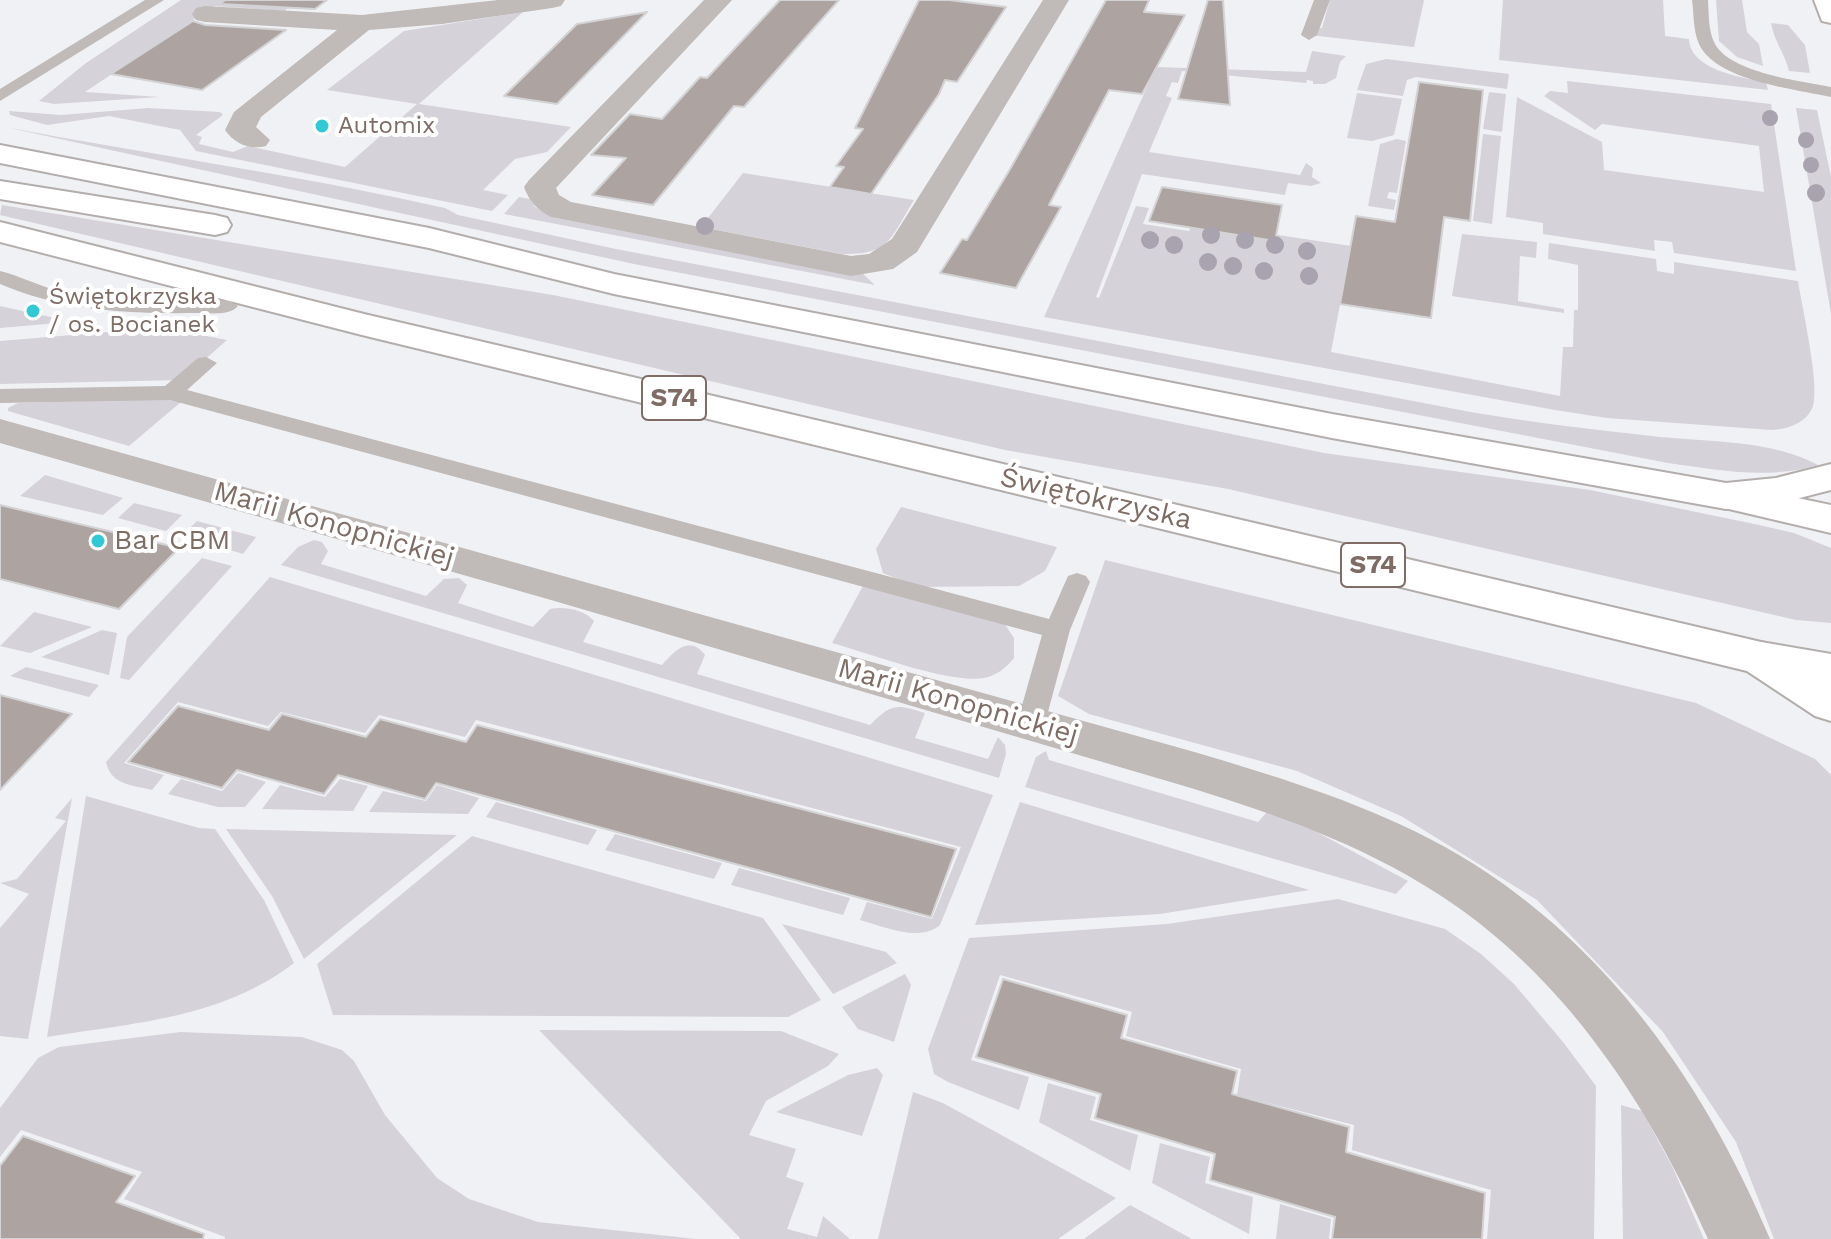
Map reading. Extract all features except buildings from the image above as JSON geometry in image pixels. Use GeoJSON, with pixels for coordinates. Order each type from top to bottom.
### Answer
{"type":"FeatureCollection","features":[{"type":"Feature","properties":{"kind":"main road"},"geometry":{"type":"LineString","coordinates":[[1827,0],[1831,15]]}},
{"type":"Feature","properties":{"kind":"main road"},"geometry":{"type":"LineString","coordinates":[[0,154],[429,238],[614,284],[1332,426],[1726,496],[1831,519]]}},
{"type":"Feature","properties":{"kind":"main road"},"geometry":{"type":"LineString","coordinates":[[0,190],[412,256],[614,284]]}},
{"type":"Feature","properties":{"kind":"main road","name":"S74"},"geometry":{"type":"LineString","coordinates":[[0,232],[362,324]]}},
{"type":"Feature","properties":{"kind":"main road"},"geometry":{"type":"LineString","coordinates":[[0,261],[228,306],[362,324]]}},
{"type":"Feature","properties":{"kind":"main road","name":"Świętokrzyska"},"geometry":{"type":"LineString","coordinates":[[362,324],[1761,658],[1831,671]]}},
{"type":"Feature","properties":{"kind":"main road"},"geometry":{"type":"LineString","coordinates":[[1726,496],[1776,491],[1831,477]]}},
{"type":"Feature","properties":{"kind":"main road"},"geometry":{"type":"LineString","coordinates":[[1761,658],[1831,704]]}},
{"type":"Feature","properties":{"kind":"street"},"geometry":{"type":"LineString","coordinates":[[205,14],[362,23],[442,16],[552,0]]}},
{"type":"Feature","properties":{"kind":"street"},"geometry":{"type":"LineString","coordinates":[[719,0],[540,187],[542,195],[562,210],[851,266],[865,266],[891,258],[905,245],[1056,0]]}},
{"type":"Feature","properties":{"kind":"street"},"geometry":{"type":"LineString","coordinates":[[255,140],[240,130],[249,112],[362,23]]}},
{"type":"Feature","properties":{"kind":"street","name":"Marii Konopnickiej"},"geometry":{"type":"LineString","coordinates":[[0,431],[1031,723],[1272,793],[1336,818],[1441,869],[1495,905],[1571,975],[1630,1045],[1664,1094],[1699,1154],[1739,1239]]}},
{"type":"Feature","properties":{"kind":"lane"},"geometry":{"type":"LineString","coordinates":[[0,96],[156,0]]}},
{"type":"Feature","properties":{"kind":"lane"},"geometry":{"type":"LineString","coordinates":[[1309,35],[1322,0]]}},
{"type":"Feature","properties":{"kind":"lane"},"geometry":{"type":"LineString","coordinates":[[1700,0],[1705,39],[1718,57],[1749,72],[1831,92]]}},
{"type":"Feature","properties":{"kind":"lane"},"geometry":{"type":"LineString","coordinates":[[0,277],[26,290],[124,309],[228,306]]}},
{"type":"Feature","properties":{"kind":"lane"},"geometry":{"type":"LineString","coordinates":[[171,393],[206,363]]}},
{"type":"Feature","properties":{"kind":"lane"},"geometry":{"type":"LineString","coordinates":[[0,396],[171,393],[1057,630]]}},
{"type":"Feature","properties":{"kind":"lane"},"geometry":{"type":"LineString","coordinates":[[1031,723],[1057,630],[1077,582]]}},
{"type":"Feature","properties":{"kind":"shaded area"},"geometry":{"type":"Polygon","coordinates":[[[181,0],[300,0],[284,11],[214,6],[85,92],[160,97],[54,104],[39,101],[86,63],[181,0]]]}},
{"type":"Feature","properties":{"kind":"shaded area"},"geometry":{"type":"Polygon","coordinates":[[[1330,0],[1424,0],[1414,47],[1301,34],[1305,26],[1322,28],[1330,0]]]}},
{"type":"Feature","properties":{"kind":"shaded area"},"geometry":{"type":"Polygon","coordinates":[[[1503,0],[1663,0],[1665,36],[1689,39],[1692,50],[1708,65],[1732,75],[1766,82],[1768,90],[1499,60],[1503,0]]]}},
{"type":"Feature","properties":{"kind":"shaded area"},"geometry":{"type":"Polygon","coordinates":[[[1716,0],[1742,0],[1747,32],[1759,44],[1763,66],[1737,57],[1719,41],[1716,0]]]}},
{"type":"Feature","properties":{"kind":"shaded area"},"geometry":{"type":"Polygon","coordinates":[[[523,12],[419,104],[571,127],[547,152],[515,159],[483,190],[508,195],[492,211],[196,151],[180,130],[109,116],[47,125],[10,115],[9,111],[61,115],[148,108],[220,112],[223,115],[196,135],[202,137],[199,144],[233,152],[248,146],[345,167],[417,104],[327,90],[404,31],[523,12]]]}},
{"type":"Feature","properties":{"kind":"shaded area"},"geometry":{"type":"Polygon","coordinates":[[[1771,23],[1788,25],[1805,45],[1810,73],[1789,71],[1771,23]]]}},
{"type":"Feature","properties":{"kind":"shaded area"},"geometry":{"type":"Polygon","coordinates":[[[1312,51],[1346,56],[1340,62],[1336,78],[1325,84],[1313,84],[1313,81],[1307,80],[1306,83],[1182,71],[1178,83],[1172,82],[1166,96],[1172,98],[1149,152],[1300,175],[1306,163],[1313,168],[1312,177],[1321,183],[1311,186],[1288,183],[1285,195],[1142,174],[1096,297],[1099,298],[1136,206],[1149,208],[1143,224],[1189,231],[1192,222],[1351,246],[1331,352],[1560,396],[1563,347],[1573,347],[1574,310],[1578,310],[1578,265],[1548,259],[1549,243],[1656,259],[1657,271],[1674,274],[1674,262],[1798,281],[1814,381],[1815,396],[1810,412],[1796,424],[1772,430],[1607,418],[1044,317],[1156,67],[1306,72],[1312,51]]]}},
{"type":"Feature","properties":{"kind":"shaded area"},"geometry":{"type":"Polygon","coordinates":[[[1386,59],[1509,74],[1507,89],[1416,77],[1407,80],[1403,96],[1357,90],[1366,64],[1386,59]]]}},
{"type":"Feature","properties":{"kind":"shaded area"},"geometry":{"type":"Polygon","coordinates":[[[1567,81],[1771,104],[1796,271],[1674,253],[1672,242],[1654,240],[1655,251],[1543,234],[1543,223],[1506,217],[1517,97],[1602,142],[1604,170],[1764,192],[1759,146],[1602,124],[1595,130],[1544,96],[1550,91],[1568,93],[1567,81]]]}},
{"type":"Feature","properties":{"kind":"shaded area"},"geometry":{"type":"Polygon","coordinates":[[[1489,92],[1506,94],[1502,132],[1483,129],[1489,92]]]}},
{"type":"Feature","properties":{"kind":"shaded area"},"geometry":{"type":"Polygon","coordinates":[[[1357,93],[1402,99],[1394,135],[1372,141],[1347,138],[1357,93]]]}},
{"type":"Feature","properties":{"kind":"shaded area"},"geometry":{"type":"Polygon","coordinates":[[[1796,108],[1817,110],[1831,177],[1831,314],[1796,108]]]}},
{"type":"Feature","properties":{"kind":"shaded area"},"geometry":{"type":"Polygon","coordinates":[[[5,127],[335,185],[616,249],[1476,413],[1614,432],[1761,446],[1818,465],[1762,473],[1668,463],[634,264],[5,127]]]}},
{"type":"Feature","properties":{"kind":"shaded area"},"geometry":{"type":"Polygon","coordinates":[[[1483,134],[1501,136],[1492,224],[1473,221],[1483,134]]]}},
{"type":"Feature","properties":{"kind":"shaded area"},"geometry":{"type":"Polygon","coordinates":[[[1397,139],[1406,141],[1397,193],[1389,192],[1387,198],[1396,200],[1394,210],[1368,206],[1380,144],[1397,139]]]}},
{"type":"Feature","properties":{"kind":"shaded area"},"geometry":{"type":"Polygon","coordinates":[[[743,173],[914,200],[887,242],[858,254],[842,254],[701,227],[743,173]]]}},
{"type":"Feature","properties":{"kind":"shaded area"},"geometry":{"type":"Polygon","coordinates":[[[519,197],[530,199],[535,207],[556,218],[756,257],[862,273],[875,285],[504,214],[519,197]]]}},
{"type":"Feature","properties":{"kind":"shaded area"},"geometry":{"type":"Polygon","coordinates":[[[2,205],[553,295],[1324,453],[1590,490],[1759,525],[1794,533],[1831,548],[1831,623],[1796,620],[1228,489],[1005,450],[0,215],[2,205]]]}},
{"type":"Feature","properties":{"kind":"shaded area"},"geometry":{"type":"Polygon","coordinates":[[[1462,234],[1537,242],[1536,258],[1520,256],[1518,301],[1564,309],[1564,313],[1452,296],[1462,234]]]}},
{"type":"Feature","properties":{"kind":"shaded area"},"geometry":{"type":"Polygon","coordinates":[[[0,306],[55,318],[58,323],[0,328],[0,306]]]}},
{"type":"Feature","properties":{"kind":"shaded area"},"geometry":{"type":"Polygon","coordinates":[[[120,331],[201,335],[227,340],[182,380],[0,384],[0,341],[120,331]]]}},
{"type":"Feature","properties":{"kind":"shaded area"},"geometry":{"type":"Polygon","coordinates":[[[163,399],[181,402],[129,446],[8,411],[18,403],[163,399]]]}},
{"type":"Feature","properties":{"kind":"shaded area"},"geometry":{"type":"Polygon","coordinates":[[[45,475],[123,498],[103,515],[20,496],[45,475]]]}},
{"type":"Feature","properties":{"kind":"shaded area"},"geometry":{"type":"Polygon","coordinates":[[[134,503],[182,515],[166,531],[118,518],[134,503]]]}},
{"type":"Feature","properties":{"kind":"shaded area"},"geometry":{"type":"Polygon","coordinates":[[[901,507],[1057,547],[1045,571],[1019,586],[917,587],[883,573],[876,549],[901,507]]]}},
{"type":"Feature","properties":{"kind":"shaded area"},"geometry":{"type":"Polygon","coordinates":[[[197,521],[256,537],[243,554],[182,535],[197,521]]]}},
{"type":"Feature","properties":{"kind":"shaded area"},"geometry":{"type":"Polygon","coordinates":[[[314,540],[322,542],[328,551],[321,564],[426,596],[444,579],[459,578],[467,585],[458,603],[533,627],[550,609],[574,610],[594,621],[583,642],[662,665],[682,647],[693,646],[705,655],[697,674],[870,725],[895,707],[925,713],[915,738],[988,759],[998,737],[1005,745],[1006,754],[999,778],[281,565],[298,547],[314,540]]]}},
{"type":"Feature","properties":{"kind":"shaded area"},"geometry":{"type":"Polygon","coordinates":[[[202,558],[232,566],[129,680],[120,678],[127,637],[202,558]]]}},
{"type":"Feature","properties":{"kind":"shaded area"},"geometry":{"type":"Polygon","coordinates":[[[1105,560],[1696,703],[1815,759],[1831,775],[1831,1239],[1774,1239],[1736,1142],[1663,1032],[1537,900],[1401,816],[1297,771],[1089,714],[1058,696],[1105,560]]]}},
{"type":"Feature","properties":{"kind":"shaded area"},"geometry":{"type":"Polygon","coordinates":[[[270,577],[993,795],[940,925],[922,933],[912,933],[860,920],[867,902],[932,919],[961,847],[476,720],[465,737],[379,715],[365,733],[281,712],[268,726],[178,702],[124,763],[164,775],[152,790],[117,780],[106,762],[270,577]]]}},
{"type":"Feature","properties":{"kind":"shaded area"},"geometry":{"type":"Polygon","coordinates":[[[864,584],[1004,623],[1014,638],[1014,658],[993,675],[969,679],[930,672],[832,643],[864,584]]]}},
{"type":"Feature","properties":{"kind":"shaded area"},"geometry":{"type":"Polygon","coordinates":[[[34,612],[92,627],[30,653],[0,646],[34,612]]]}},
{"type":"Feature","properties":{"kind":"shaded area"},"geometry":{"type":"Polygon","coordinates":[[[102,630],[117,633],[109,675],[41,657],[102,630]]]}},
{"type":"Feature","properties":{"kind":"shaded area"},"geometry":{"type":"Polygon","coordinates":[[[26,667],[99,685],[89,697],[10,676],[26,667]]]}},
{"type":"Feature","properties":{"kind":"shaded area"},"geometry":{"type":"Polygon","coordinates":[[[1046,751],[1049,760],[1258,822],[1267,812],[1313,830],[1408,881],[1396,894],[1025,787],[1036,757],[1046,751]]]}},
{"type":"Feature","properties":{"kind":"shaded area"},"geometry":{"type":"Polygon","coordinates":[[[238,773],[266,782],[245,807],[218,807],[168,794],[181,779],[222,791],[238,773]]]}},
{"type":"Feature","properties":{"kind":"shaded area"},"geometry":{"type":"Polygon","coordinates":[[[340,779],[368,786],[353,811],[262,809],[280,785],[325,797],[340,779]]]}},
{"type":"Feature","properties":{"kind":"shaded area"},"geometry":{"type":"Polygon","coordinates":[[[437,785],[479,798],[468,814],[369,812],[383,791],[426,801],[437,785]]]}},
{"type":"Feature","properties":{"kind":"shaded area"},"geometry":{"type":"Polygon","coordinates":[[[86,796],[199,828],[215,829],[264,900],[294,963],[238,996],[207,1007],[144,1022],[47,1037],[86,796]]]}},
{"type":"Feature","properties":{"kind":"shaded area"},"geometry":{"type":"Polygon","coordinates":[[[72,798],[28,1039],[0,1036],[0,928],[29,894],[0,883],[17,879],[66,821],[55,818],[72,798]]]}},
{"type":"Feature","properties":{"kind":"shaded area"},"geometry":{"type":"Polygon","coordinates":[[[496,802],[597,830],[588,845],[486,817],[496,802]]]}},
{"type":"Feature","properties":{"kind":"shaded area"},"geometry":{"type":"Polygon","coordinates":[[[1020,802],[1309,890],[1160,914],[975,925],[1020,802]]]}},
{"type":"Feature","properties":{"kind":"shaded area"},"geometry":{"type":"Polygon","coordinates":[[[226,829],[457,835],[304,959],[272,896],[226,829]]]}},
{"type":"Feature","properties":{"kind":"shaded area"},"geometry":{"type":"Polygon","coordinates":[[[615,834],[722,863],[714,879],[605,850],[615,834]]]}},
{"type":"Feature","properties":{"kind":"shaded area"},"geometry":{"type":"Polygon","coordinates":[[[472,836],[763,918],[821,1000],[788,1017],[333,1015],[317,964],[472,836]]]}},
{"type":"Feature","properties":{"kind":"shaded area"},"geometry":{"type":"Polygon","coordinates":[[[739,868],[850,898],[843,915],[731,885],[739,868]]]}},
{"type":"Feature","properties":{"kind":"shaded area"},"geometry":{"type":"Polygon","coordinates":[[[1338,899],[1445,929],[1481,954],[1514,984],[1563,1042],[1596,1086],[1594,1239],[1487,1239],[1491,1190],[1352,1150],[1354,1125],[1237,1095],[1241,1069],[1126,1036],[1132,1012],[1000,975],[971,1060],[1029,1077],[1019,1110],[934,1074],[928,1049],[969,938],[1167,924],[1338,899]]]}},
{"type":"Feature","properties":{"kind":"shaded area"},"geometry":{"type":"Polygon","coordinates":[[[782,924],[886,952],[897,963],[833,994],[782,924]]]}},
{"type":"Feature","properties":{"kind":"shaded area"},"geometry":{"type":"Polygon","coordinates":[[[905,974],[911,985],[894,1042],[858,1029],[842,1007],[905,974]]]}},
{"type":"Feature","properties":{"kind":"shaded area"},"geometry":{"type":"Polygon","coordinates":[[[539,1030],[781,1031],[839,1054],[828,1066],[766,1101],[749,1135],[796,1149],[786,1177],[804,1183],[787,1229],[817,1237],[823,1216],[850,1239],[741,1239],[539,1030]]]}},
{"type":"Feature","properties":{"kind":"shaded area"},"geometry":{"type":"Polygon","coordinates":[[[181,1032],[302,1037],[342,1050],[354,1061],[385,1115],[437,1178],[469,1199],[538,1222],[696,1239],[225,1239],[124,1199],[142,1172],[21,1130],[0,1157],[0,1108],[38,1058],[59,1047],[181,1032]]]}},
{"type":"Feature","properties":{"kind":"shaded area"},"geometry":{"type":"Polygon","coordinates":[[[877,1068],[883,1075],[862,1136],[776,1112],[848,1075],[877,1068]]]}},
{"type":"Feature","properties":{"kind":"shaded area"},"geometry":{"type":"Polygon","coordinates":[[[1048,1083],[1096,1097],[1090,1120],[1138,1135],[1130,1171],[1039,1122],[1048,1083]]]}},
{"type":"Feature","properties":{"kind":"shaded area"},"geometry":{"type":"Polygon","coordinates":[[[913,1092],[943,1103],[1116,1198],[1058,1239],[878,1239],[913,1092]]]}},
{"type":"Feature","properties":{"kind":"shaded area"},"geometry":{"type":"Polygon","coordinates":[[[1621,1105],[1642,1111],[1673,1168],[1704,1239],[1623,1239],[1621,1105]]]}},
{"type":"Feature","properties":{"kind":"shaded area"},"geometry":{"type":"Polygon","coordinates":[[[1160,1143],[1210,1157],[1205,1183],[1253,1197],[1249,1234],[1152,1183],[1160,1143]]]}},
{"type":"Feature","properties":{"kind":"shaded area"},"geometry":{"type":"Polygon","coordinates":[[[1280,1204],[1331,1219],[1329,1239],[1276,1239],[1280,1204]]]}},
{"type":"Feature","properties":{"kind":"shaded area"},"geometry":{"type":"Polygon","coordinates":[[[1130,1205],[1192,1239],[1084,1239],[1130,1205]]]}},
{"type":"Feature","properties":{"kind":"place","name":"Automix"},"geometry":{"type":"Point","coordinates":[322,126]}},
{"type":"Feature","properties":{"kind":"place","name":"Świętokrzyska / os. Bocianek"},"geometry":{"type":"Point","coordinates":[33,311]}},
{"type":"Feature","properties":{"kind":"place","name":"Bar CBM"},"geometry":{"type":"Point","coordinates":[98,541]}}]}
